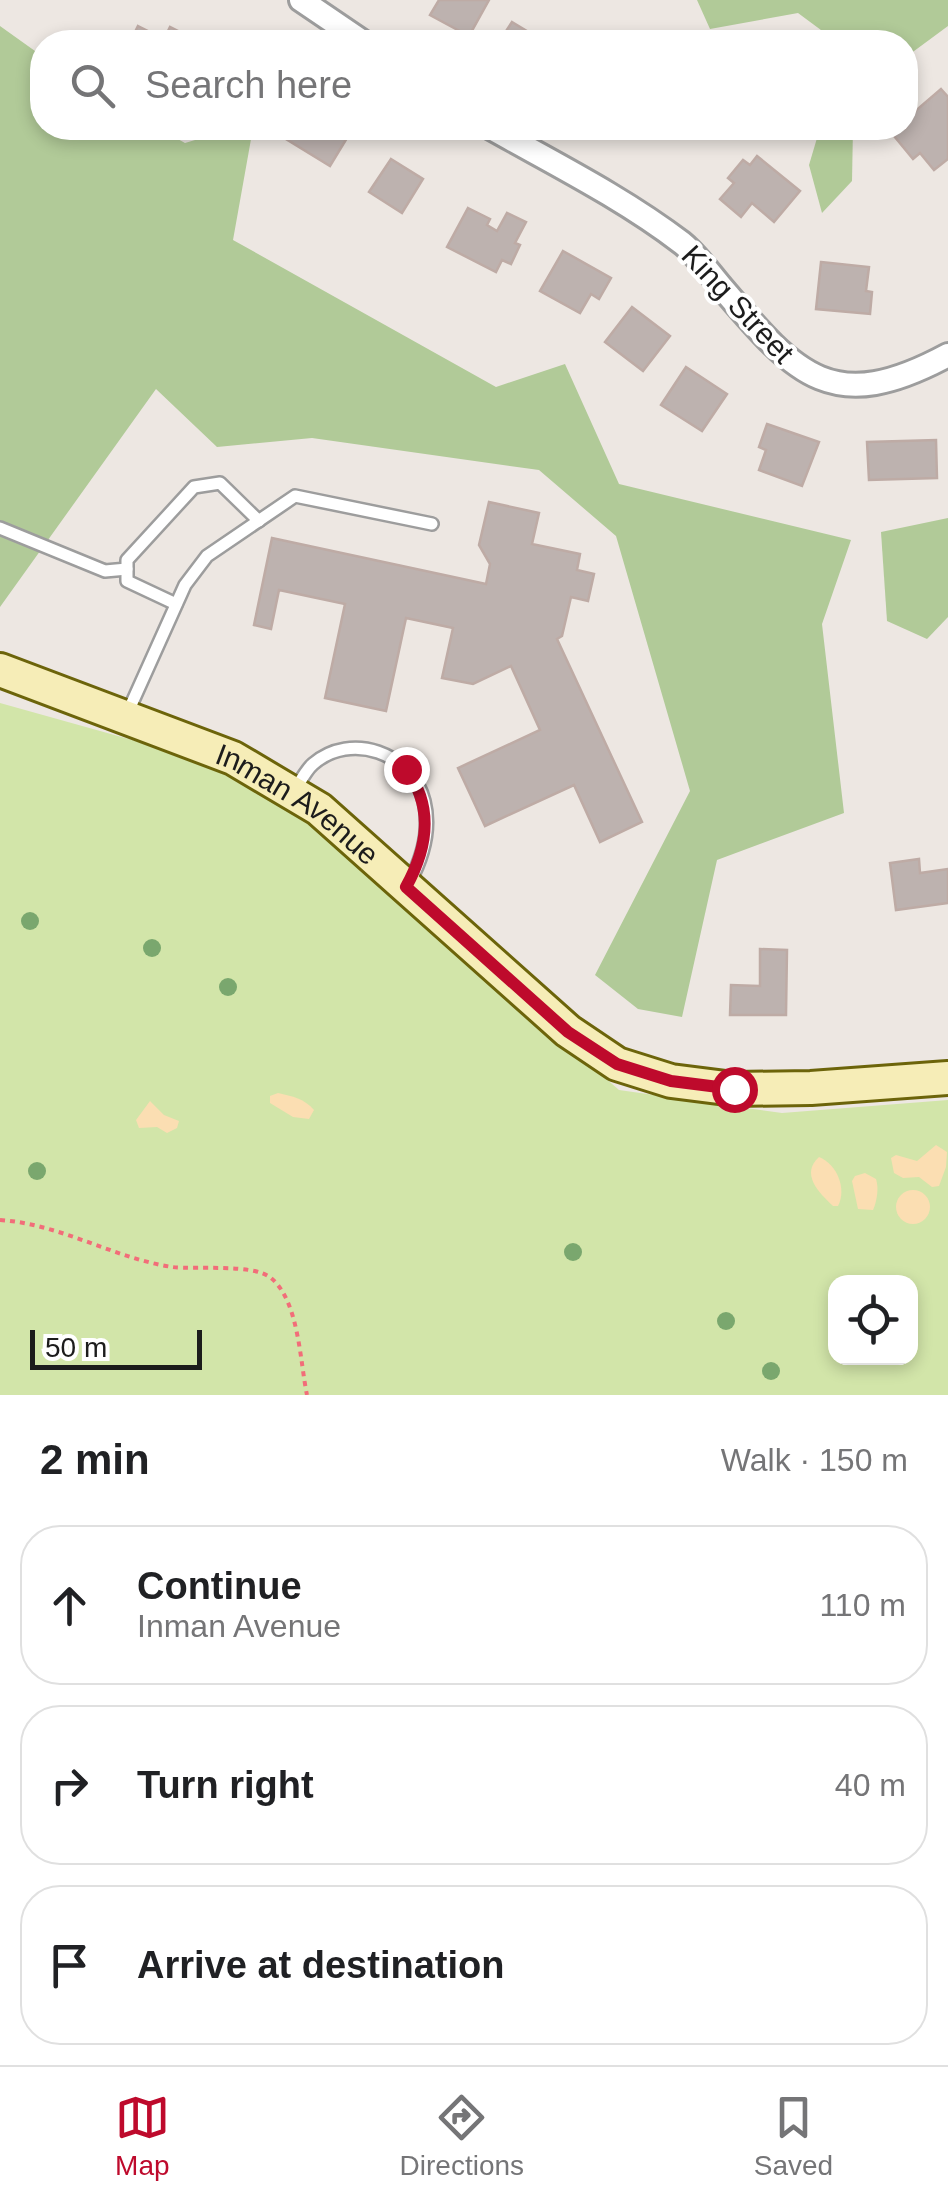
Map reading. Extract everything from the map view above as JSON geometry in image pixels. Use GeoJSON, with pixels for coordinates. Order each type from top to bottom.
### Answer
{"type":"FeatureCollection","features":[{"type":"Feature","properties":{"kind":"main road","name":"Inman Avenue"},"geometry":{"type":"LineString","coordinates":[[0,670],[233,758],[319,809],[568,1032],[617,1064],[671,1081],[734,1089],[948,1078]]}},
{"type":"Feature","properties":{"kind":"street"},"geometry":{"type":"LineString","coordinates":[[301,0],[346,30]]}},
{"type":"Feature","properties":{"kind":"street","name":"King Street"},"geometry":{"type":"LineString","coordinates":[[512,140],[620,201],[686,246],[769,344],[806,374],[844,383],[887,383],[948,355]]}},
{"type":"Feature","properties":{"kind":"lane"},"geometry":{"type":"LineString","coordinates":[[176,604],[127,581],[127,560],[194,487],[220,483],[259,521]]}},
{"type":"Feature","properties":{"kind":"lane"},"geometry":{"type":"LineString","coordinates":[[125,718],[185,585],[207,556],[295,496],[432,524]]}},
{"type":"Feature","properties":{"kind":"lane"},"geometry":{"type":"LineString","coordinates":[[0,528],[105,571],[127,569]]}},
{"type":"Feature","properties":{"kind":"lane"},"geometry":{"type":"LineString","coordinates":[[292,793],[312,765],[337,751],[366,747],[386,754],[406,769],[424,802],[426,825],[421,861],[406,887]]}},
{"type":"Feature","properties":{"kind":"path"},"geometry":{"type":"LineString","coordinates":[[0,1220],[50,1229],[112,1248],[139,1262],[245,1270],[269,1276],[285,1295],[308,1395]]}},
{"type":"Feature","properties":{"kind":"green space"},"geometry":{"type":"Polygon","coordinates":[[[697,0],[948,0],[948,26],[918,48],[918,30],[821,30],[798,13],[710,29],[697,0]]]}},
{"type":"Feature","properties":{"kind":"green space"},"geometry":{"type":"Polygon","coordinates":[[[0,26],[30,47],[30,140],[251,140],[233,240],[496,387],[565,364],[619,484],[851,540],[822,624],[844,813],[717,860],[682,1017],[638,1009],[595,975],[690,791],[616,536],[539,470],[312,438],[217,447],[156,389],[0,607],[0,26]]]}},
{"type":"Feature","properties":{"kind":"green space"},"geometry":{"type":"Polygon","coordinates":[[[816,140],[853,140],[852,181],[822,213],[809,165],[816,140]]]}},
{"type":"Feature","properties":{"kind":"green space"},"geometry":{"type":"Polygon","coordinates":[[[948,518],[948,617],[927,639],[887,621],[881,532],[948,518]]]}},
{"type":"Feature","properties":{"kind":"green space"},"geometry":{"type":"Polygon","coordinates":[[[0,703],[211,762],[313,824],[619,1090],[782,1113],[948,1100],[948,1395],[0,1395],[0,703]]]}},
{"type":"Feature","properties":{"kind":"sand"},"geometry":{"type":"Polygon","coordinates":[[[278,1093],[310,1106],[314,1110],[309,1119],[293,1117],[270,1103],[270,1096],[278,1093]]]}},
{"type":"Feature","properties":{"kind":"sand"},"geometry":{"type":"Polygon","coordinates":[[[150,1101],[164,1115],[179,1121],[177,1128],[167,1133],[157,1127],[139,1128],[136,1120],[150,1101]]]}},
{"type":"Feature","properties":{"kind":"sand"},"geometry":{"type":"Polygon","coordinates":[[[936,1145],[947,1152],[939,1186],[932,1187],[919,1177],[903,1178],[894,1173],[891,1158],[896,1155],[917,1161],[936,1145]]]}},
{"type":"Feature","properties":{"kind":"sand"},"geometry":{"type":"Polygon","coordinates":[[[819,1157],[831,1165],[839,1178],[838,1206],[822,1195],[811,1177],[819,1157]]]}},
{"type":"Feature","properties":{"kind":"sand"},"geometry":{"type":"Polygon","coordinates":[[[865,1173],[877,1183],[873,1210],[858,1209],[852,1181],[865,1173]]]}},
{"type":"Feature","properties":{"kind":"sand"},"geometry":{"type":"Polygon","coordinates":[[[913,1190],[925,1195],[930,1207],[925,1219],[913,1224],[901,1219],[896,1207],[901,1195],[913,1190]]]}},
{"type":"Feature","properties":{"kind":"building"},"geometry":{"type":"Polygon","coordinates":[[[439,0],[489,0],[472,30],[458,30],[430,15],[439,0]]]}},
{"type":"Feature","properties":{"kind":"building"},"geometry":{"type":"Polygon","coordinates":[[[512,22],[525,30],[507,30],[512,22]]]}},
{"type":"Feature","properties":{"kind":"building"},"geometry":{"type":"Polygon","coordinates":[[[941,89],[948,97],[948,159],[934,170],[920,153],[913,159],[897,140],[918,140],[918,109],[941,89]]]}},
{"type":"Feature","properties":{"kind":"building"},"geometry":{"type":"Polygon","coordinates":[[[288,140],[346,140],[330,166],[288,140]]]}},
{"type":"Feature","properties":{"kind":"building"},"geometry":{"type":"Polygon","coordinates":[[[757,156],[800,191],[774,222],[752,203],[741,217],[720,199],[734,183],[728,178],[743,160],[750,165],[757,156]]]}},
{"type":"Feature","properties":{"kind":"building"},"geometry":{"type":"Polygon","coordinates":[[[391,159],[423,179],[402,213],[369,192],[391,159]]]}},
{"type":"Feature","properties":{"kind":"building"},"geometry":{"type":"Polygon","coordinates":[[[468,208],[490,219],[487,225],[497,231],[507,213],[526,222],[515,243],[520,245],[511,264],[502,260],[496,272],[447,247],[468,208]]]}},
{"type":"Feature","properties":{"kind":"building"},"geometry":{"type":"Polygon","coordinates":[[[563,251],[611,278],[599,299],[591,294],[580,313],[540,291],[563,251]]]}},
{"type":"Feature","properties":{"kind":"building"},"geometry":{"type":"Polygon","coordinates":[[[821,262],[869,267],[866,291],[872,292],[870,314],[816,309],[821,262]]]}},
{"type":"Feature","properties":{"kind":"building"},"geometry":{"type":"Polygon","coordinates":[[[632,307],[670,336],[643,371],[605,342],[632,307]]]}},
{"type":"Feature","properties":{"kind":"building"},"geometry":{"type":"Polygon","coordinates":[[[686,367],[727,394],[702,431],[661,405],[686,367]]]}},
{"type":"Feature","properties":{"kind":"building"},"geometry":{"type":"Polygon","coordinates":[[[767,424],[819,442],[802,486],[759,470],[766,450],[759,447],[767,424]]]}},
{"type":"Feature","properties":{"kind":"building"},"geometry":{"type":"Polygon","coordinates":[[[936,440],[937,478],[869,480],[867,442],[936,440]]]}},
{"type":"Feature","properties":{"kind":"building"},"geometry":{"type":"Polygon","coordinates":[[[489,502],[539,513],[532,544],[580,554],[577,570],[594,574],[588,601],[571,597],[562,636],[557,639],[642,822],[600,842],[574,785],[485,826],[458,768],[540,730],[511,666],[473,684],[442,678],[453,628],[406,618],[386,711],[325,698],[345,604],[279,590],[271,629],[254,625],[272,538],[486,584],[490,564],[479,545],[489,502]]]}},
{"type":"Feature","properties":{"kind":"building"},"geometry":{"type":"Polygon","coordinates":[[[919,859],[920,873],[948,869],[948,903],[896,910],[890,863],[919,859]]]}},
{"type":"Feature","properties":{"kind":"building"},"geometry":{"type":"Polygon","coordinates":[[[760,949],[787,950],[786,1015],[730,1015],[731,985],[760,986],[760,949]]]}},
{"type":"Feature","properties":{"kind":"route"},"geometry":{"type":"LineString","coordinates":[[406,769],[418,785],[426,825],[421,861],[406,887],[568,1032],[617,1064],[671,1081],[734,1089]]}}]}
